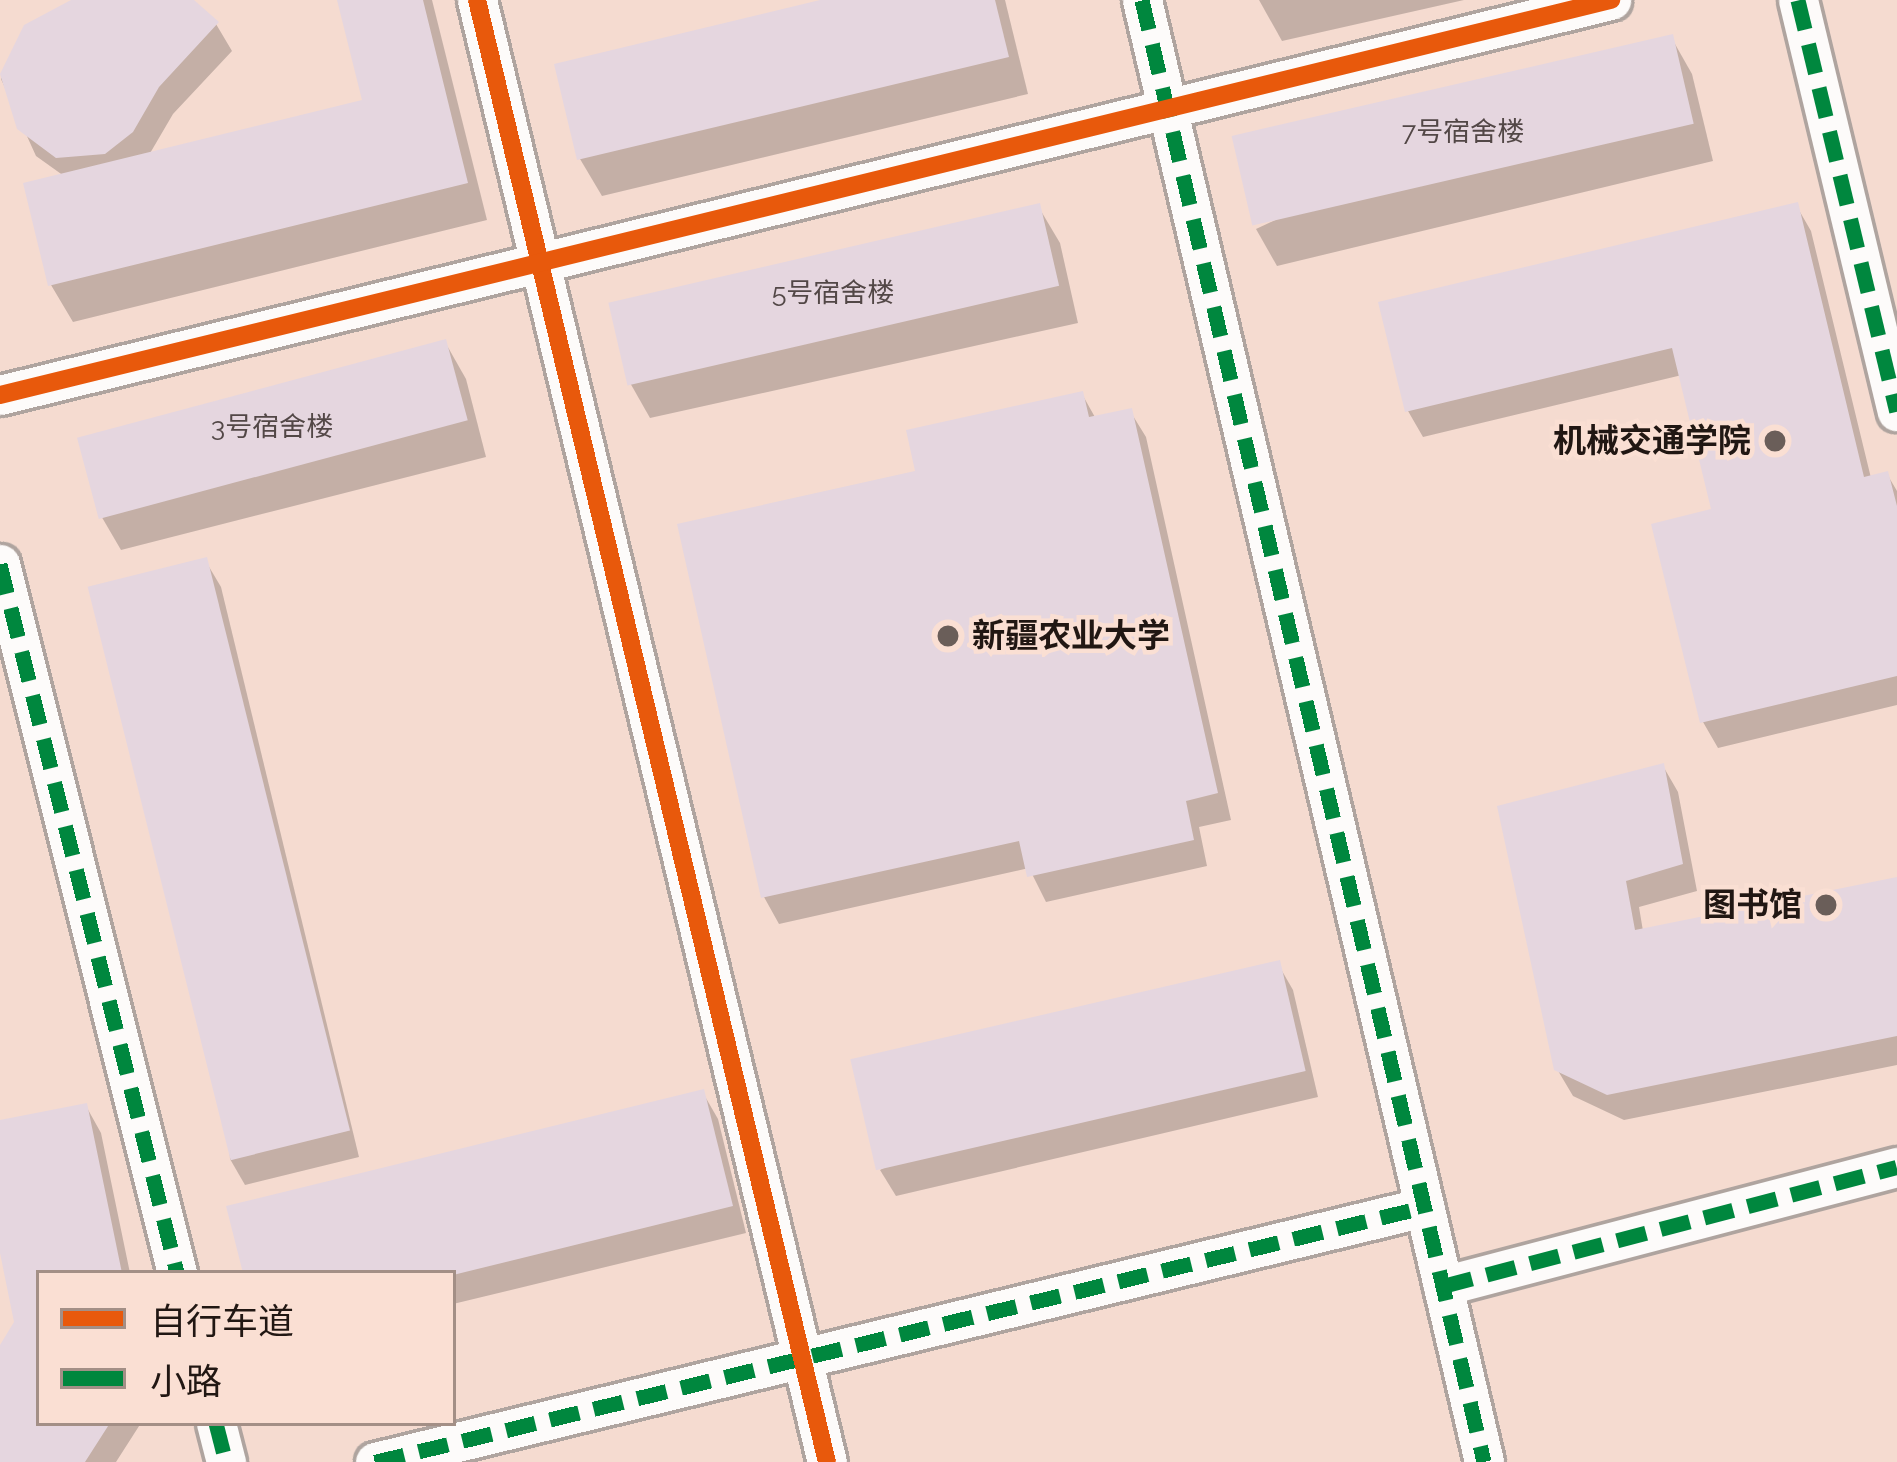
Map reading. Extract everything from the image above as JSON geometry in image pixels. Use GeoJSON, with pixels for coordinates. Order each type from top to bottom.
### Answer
{"type":"FeatureCollection","features":[{"type":"Feature","properties":{"kind":"street"},"geometry":{"type":"LineString","coordinates":[[477,0],[827,1462]]}},
{"type":"Feature","properties":{"kind":"street"},"geometry":{"type":"LineString","coordinates":[[1142,0],[1484,1462]]}},
{"type":"Feature","properties":{"kind":"street"},"geometry":{"type":"LineString","coordinates":[[0,395],[1611,0]]}},
{"type":"Feature","properties":{"kind":"street"},"geometry":{"type":"LineString","coordinates":[[1798,0],[1897,411]]}},
{"type":"Feature","properties":{"kind":"street"},"geometry":{"type":"LineString","coordinates":[[0,564],[176,1270]]}},
{"type":"Feature","properties":{"kind":"street"},"geometry":{"type":"LineString","coordinates":[[1443,1286],[1897,1167]]}},
{"type":"Feature","properties":{"kind":"street"},"geometry":{"type":"LineString","coordinates":[[375,1462],[1424,1207]]}},
{"type":"Feature","properties":{"kind":"street"},"geometry":{"type":"LineString","coordinates":[[217,1426],[226,1462]]}},
{"type":"Feature","properties":{"kind":"shaded area","name":"新疆农业大学"},"geometry":{"type":"Polygon","coordinates":[[[0,0],[1897,0],[1897,1462],[0,1462],[0,0]]]}},
{"type":"Feature","properties":{"kind":"building"},"geometry":{"type":"Polygon","coordinates":[[[71,0],[194,0],[219,22],[159,87],[133,132],[105,154],[56,158],[17,129],[0,74],[24,25],[71,0]]]}},
{"type":"Feature","properties":{"kind":"building"},"geometry":{"type":"Polygon","coordinates":[[[337,0],[423,0],[468,183],[48,286],[23,183],[362,100],[337,0]]]}},
{"type":"Feature","properties":{"kind":"building"},"geometry":{"type":"Polygon","coordinates":[[[820,0],[995,0],[1009,57],[577,160],[554,64],[820,0]]]}},
{"type":"Feature","properties":{"kind":"building"},"geometry":{"type":"Polygon","coordinates":[[[1673,34],[1694,124],[1252,226],[1232,136],[1673,34]]]}},
{"type":"Feature","properties":{"kind":"building","name":"机械交通学院"},"geometry":{"type":"Polygon","coordinates":[[[1798,202],[1864,477],[1888,471],[1897,506],[1897,676],[1700,723],[1651,524],[1711,509],[1672,348],[1405,412],[1378,302],[1798,202]]]}},
{"type":"Feature","properties":{"kind":"building"},"geometry":{"type":"Polygon","coordinates":[[[1040,203],[1059,286],[627,385],[608,303],[1040,203]]]}},
{"type":"Feature","properties":{"kind":"building"},"geometry":{"type":"Polygon","coordinates":[[[446,339],[468,420],[99,519],[77,438],[446,339]]]}},
{"type":"Feature","properties":{"kind":"building"},"geometry":{"type":"Polygon","coordinates":[[[1083,391],[1089,417],[1132,408],[1218,793],[1186,801],[1194,840],[1027,877],[1019,841],[761,898],[677,524],[915,471],[906,430],[1083,391]]]}},
{"type":"Feature","properties":{"kind":"building"},"geometry":{"type":"Polygon","coordinates":[[[207,557],[350,1130],[231,1160],[88,587],[207,557]]]}},
{"type":"Feature","properties":{"kind":"building","name":"图书馆"},"geometry":{"type":"Polygon","coordinates":[[[1664,763],[1683,864],[1626,881],[1635,930],[1897,877],[1897,1036],[1607,1095],[1554,1070],[1497,806],[1664,763]]]}},
{"type":"Feature","properties":{"kind":"building"},"geometry":{"type":"Polygon","coordinates":[[[1280,960],[1306,1071],[876,1170],[850,1059],[1280,960]]]}},
{"type":"Feature","properties":{"kind":"building"},"geometry":{"type":"Polygon","coordinates":[[[704,1089],[733,1206],[456,1274],[456,1270],[242,1270],[226,1206],[704,1089]]]}},
{"type":"Feature","properties":{"kind":"building"},"geometry":{"type":"Polygon","coordinates":[[[87,1103],[121,1270],[36,1270],[36,1426],[108,1426],[85,1462],[0,1462],[0,1345],[14,1322],[0,1253],[0,1120],[87,1103]]]}},
{"type":"Feature","properties":{"kind":"marked path"},"geometry":{"type":"LineString","coordinates":[[1142,0],[1484,1462]]}},
{"type":"Feature","properties":{"kind":"marked path"},"geometry":{"type":"LineString","coordinates":[[1798,0],[1897,411]]}},
{"type":"Feature","properties":{"kind":"marked path"},"geometry":{"type":"LineString","coordinates":[[0,564],[176,1270]]}},
{"type":"Feature","properties":{"kind":"marked path"},"geometry":{"type":"LineString","coordinates":[[1443,1286],[1897,1167]]}},
{"type":"Feature","properties":{"kind":"marked path"},"geometry":{"type":"LineString","coordinates":[[375,1462],[1424,1207]]}},
{"type":"Feature","properties":{"kind":"marked path"},"geometry":{"type":"LineString","coordinates":[[217,1426],[226,1462]]}},
{"type":"Feature","properties":{"kind":"cycle path"},"geometry":{"type":"LineString","coordinates":[[477,0],[827,1462]]}},
{"type":"Feature","properties":{"kind":"cycle path"},"geometry":{"type":"LineString","coordinates":[[0,395],[1611,0]]}},
{"type":"Feature","properties":{"kind":"place","name":"机械交通学院"},"geometry":{"type":"Point","coordinates":[1775,441]}},
{"type":"Feature","properties":{"kind":"place","name":"新疆农业大学"},"geometry":{"type":"Point","coordinates":[948,636]}},
{"type":"Feature","properties":{"kind":"place","name":"图书馆"},"geometry":{"type":"Point","coordinates":[1826,905]}}]}
